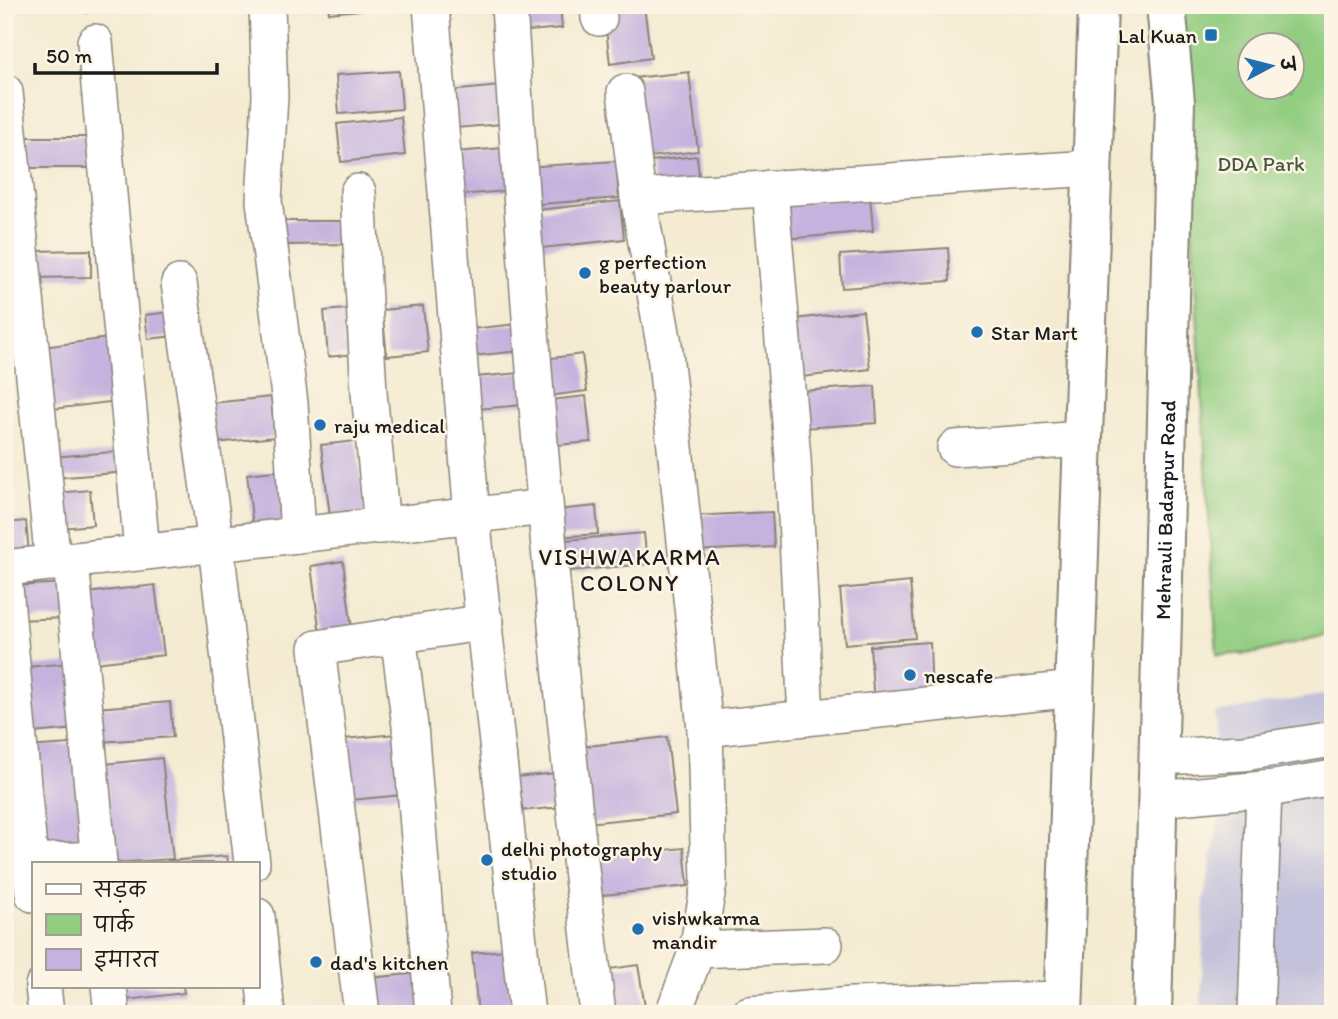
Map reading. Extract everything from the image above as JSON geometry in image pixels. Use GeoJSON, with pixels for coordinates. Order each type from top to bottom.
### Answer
{"type":"FeatureCollection","features":[{"type":"Feature","properties":{"kind":"main road"},"geometry":{"type":"LineString","coordinates":[[1064,1006],[1098,5]]}},
{"type":"Feature","properties":{"kind":"main road","name":"Mehrauli Badarpur Road"},"geometry":{"type":"LineString","coordinates":[[1152,1014],[1175,102],[1166,5]]}},
{"type":"Feature","properties":{"kind":"street"},"geometry":{"type":"LineString","coordinates":[[267,5],[270,96],[264,201],[290,402],[298,535]]}},
{"type":"Feature","properties":{"kind":"street"},"geometry":{"type":"LineString","coordinates":[[431,5],[472,517],[486,622],[527,1014]]}},
{"type":"Feature","properties":{"kind":"street"},"geometry":{"type":"LineString","coordinates":[[509,5],[524,266],[545,507],[598,1014]]}},
{"type":"Feature","properties":{"kind":"street"},"geometry":{"type":"LineString","coordinates":[[96,42],[142,551]]}},
{"type":"Feature","properties":{"kind":"street"},"geometry":{"type":"LineString","coordinates":[[5,92],[99,861]]}},
{"type":"Feature","properties":{"kind":"street"},"geometry":{"type":"LineString","coordinates":[[625,92],[638,197],[667,371],[705,729],[709,883],[697,950],[673,1014]]}},
{"type":"Feature","properties":{"kind":"street"},"geometry":{"type":"LineString","coordinates":[[638,197],[1091,168]]}},
{"type":"Feature","properties":{"kind":"street"},"geometry":{"type":"LineString","coordinates":[[770,188],[793,458],[806,718]]}},
{"type":"Feature","properties":{"kind":"street"},"geometry":{"type":"LineString","coordinates":[[358,192],[369,392],[382,526]]}},
{"type":"Feature","properties":{"kind":"street"},"geometry":{"type":"LineString","coordinates":[[179,283],[216,545],[252,862]]}},
{"type":"Feature","properties":{"kind":"street"},"geometry":{"type":"LineString","coordinates":[[956,447],[1082,439]]}},
{"type":"Feature","properties":{"kind":"street"},"geometry":{"type":"LineString","coordinates":[[5,568],[545,507]]}},
{"type":"Feature","properties":{"kind":"street"},"geometry":{"type":"LineString","coordinates":[[5,587],[23,873]]}},
{"type":"Feature","properties":{"kind":"street"},"geometry":{"type":"LineString","coordinates":[[362,1014],[318,646],[486,622]]}},
{"type":"Feature","properties":{"kind":"street"},"geometry":{"type":"LineString","coordinates":[[398,634],[410,726],[433,1014]]}},
{"type":"Feature","properties":{"kind":"street"},"geometry":{"type":"LineString","coordinates":[[705,729],[1074,689]]}},
{"type":"Feature","properties":{"kind":"street"},"geometry":{"type":"LineString","coordinates":[[1158,757],[1244,753],[1333,739]]}},
{"type":"Feature","properties":{"kind":"street"},"geometry":{"type":"LineString","coordinates":[[1157,799],[1264,789],[1333,778]]}},
{"type":"Feature","properties":{"kind":"street"},"geometry":{"type":"LineString","coordinates":[[1256,1014],[1264,789]]}},
{"type":"Feature","properties":{"kind":"street"},"geometry":{"type":"LineString","coordinates":[[259,936],[267,1014]]}},
{"type":"Feature","properties":{"kind":"street"},"geometry":{"type":"LineString","coordinates":[[697,950],[825,944]]}},
{"type":"Feature","properties":{"kind":"street"},"geometry":{"type":"LineString","coordinates":[[43,988],[46,1014]]}},
{"type":"Feature","properties":{"kind":"street"},"geometry":{"type":"LineString","coordinates":[[109,988],[112,1014]]}},
{"type":"Feature","properties":{"kind":"street"},"geometry":{"type":"LineString","coordinates":[[749,1014],[852,1005],[1064,1006]]}},
{"type":"Feature","properties":{"kind":"shaded area"},"geometry":{"type":"Polygon","coordinates":[[[1333,693],[1333,1014],[1201,1014],[1204,898],[1221,808],[1215,713],[1333,693]]]}},
{"type":"Feature","properties":{"kind":"green space","name":"DDA Park"},"geometry":{"type":"Polygon","coordinates":[[[1179,5],[1333,5],[1333,633],[1256,653],[1217,655],[1179,5]]]}},
{"type":"Feature","properties":{"kind":"building"},"geometry":{"type":"Polygon","coordinates":[[[328,5],[392,5],[392,7],[329,13],[328,5]]]}},
{"type":"Feature","properties":{"kind":"building"},"geometry":{"type":"Polygon","coordinates":[[[526,5],[560,5],[562,28],[528,31],[526,5]]]}},
{"type":"Feature","properties":{"kind":"building"},"geometry":{"type":"Polygon","coordinates":[[[644,6],[651,58],[610,64],[604,11],[644,6]]]}},
{"type":"Feature","properties":{"kind":"building"},"geometry":{"type":"Polygon","coordinates":[[[399,71],[402,109],[339,114],[336,75],[399,71]]]}},
{"type":"Feature","properties":{"kind":"building"},"geometry":{"type":"Polygon","coordinates":[[[689,72],[698,151],[643,158],[634,78],[689,72]]]}},
{"type":"Feature","properties":{"kind":"building"},"geometry":{"type":"Polygon","coordinates":[[[510,85],[513,123],[444,129],[440,92],[510,85]]]}},
{"type":"Feature","properties":{"kind":"building"},"geometry":{"type":"Polygon","coordinates":[[[401,117],[405,155],[341,162],[337,124],[401,117]]]}},
{"type":"Feature","properties":{"kind":"building"},"geometry":{"type":"Polygon","coordinates":[[[28,137],[97,137],[98,168],[27,168],[28,137]]]}},
{"type":"Feature","properties":{"kind":"building"},"geometry":{"type":"Polygon","coordinates":[[[515,147],[518,190],[447,196],[444,153],[515,147]]]}},
{"type":"Feature","properties":{"kind":"building"},"geometry":{"type":"Polygon","coordinates":[[[697,156],[700,187],[654,192],[651,161],[697,156]]]}},
{"type":"Feature","properties":{"kind":"building"},"geometry":{"type":"Polygon","coordinates":[[[616,161],[619,198],[527,205],[525,167],[616,161]]]}},
{"type":"Feature","properties":{"kind":"building"},"geometry":{"type":"Polygon","coordinates":[[[870,196],[873,231],[785,239],[782,204],[870,196]]]}},
{"type":"Feature","properties":{"kind":"building"},"geometry":{"type":"Polygon","coordinates":[[[620,201],[624,239],[533,249],[529,211],[620,201]]]}},
{"type":"Feature","properties":{"kind":"building"},"geometry":{"type":"Polygon","coordinates":[[[281,221],[355,221],[355,244],[282,245],[281,221]]]}},
{"type":"Feature","properties":{"kind":"building"},"geometry":{"type":"Polygon","coordinates":[[[948,248],[950,281],[842,288],[840,255],[948,248]]]}},
{"type":"Feature","properties":{"kind":"building"},"geometry":{"type":"Polygon","coordinates":[[[91,250],[91,277],[31,278],[31,251],[91,250]]]}},
{"type":"Feature","properties":{"kind":"building"},"geometry":{"type":"Polygon","coordinates":[[[423,306],[428,352],[387,356],[382,310],[423,306]]]}},
{"type":"Feature","properties":{"kind":"building"},"geometry":{"type":"Polygon","coordinates":[[[358,308],[363,353],[328,357],[324,311],[358,308]]]}},
{"type":"Feature","properties":{"kind":"building"},"geometry":{"type":"Polygon","coordinates":[[[863,311],[870,369],[793,378],[786,320],[863,311]]]}},
{"type":"Feature","properties":{"kind":"building"},"geometry":{"type":"Polygon","coordinates":[[[171,312],[174,336],[148,339],[145,315],[171,312]]]}},
{"type":"Feature","properties":{"kind":"building"},"geometry":{"type":"Polygon","coordinates":[[[527,323],[530,350],[463,357],[461,330],[527,323]]]}},
{"type":"Feature","properties":{"kind":"building"},"geometry":{"type":"Polygon","coordinates":[[[109,338],[118,401],[45,410],[36,348],[109,338]]]}},
{"type":"Feature","properties":{"kind":"building"},"geometry":{"type":"Polygon","coordinates":[[[582,354],[587,391],[541,397],[536,360],[582,354]]]}},
{"type":"Feature","properties":{"kind":"building"},"geometry":{"type":"Polygon","coordinates":[[[531,372],[534,404],[466,410],[463,378],[531,372]]]}},
{"type":"Feature","properties":{"kind":"building"},"geometry":{"type":"Polygon","coordinates":[[[875,386],[877,423],[803,428],[801,391],[875,386]]]}},
{"type":"Feature","properties":{"kind":"building"},"geometry":{"type":"Polygon","coordinates":[[[586,396],[591,442],[547,446],[543,401],[586,396]]]}},
{"type":"Feature","properties":{"kind":"building"},"geometry":{"type":"Polygon","coordinates":[[[271,397],[275,437],[206,444],[202,404],[271,397]]]}},
{"type":"Feature","properties":{"kind":"building"},"geometry":{"type":"Polygon","coordinates":[[[356,441],[366,520],[331,524],[321,445],[356,441]]]}},
{"type":"Feature","properties":{"kind":"building"},"geometry":{"type":"Polygon","coordinates":[[[125,451],[127,472],[54,478],[52,457],[125,451]]]}},
{"type":"Feature","properties":{"kind":"building"},"geometry":{"type":"Polygon","coordinates":[[[284,470],[290,523],[253,527],[247,474],[284,470]]]}},
{"type":"Feature","properties":{"kind":"building"},"geometry":{"type":"Polygon","coordinates":[[[90,490],[93,525],[61,528],[57,493],[90,490]]]}},
{"type":"Feature","properties":{"kind":"building"},"geometry":{"type":"Polygon","coordinates":[[[596,506],[598,534],[559,537],[556,510],[596,506]]]}},
{"type":"Feature","properties":{"kind":"building"},"geometry":{"type":"Polygon","coordinates":[[[772,512],[774,547],[693,551],[691,516],[772,512]]]}},
{"type":"Feature","properties":{"kind":"building"},"geometry":{"type":"Polygon","coordinates":[[[26,521],[29,554],[5,557],[5,523],[26,521]]]}},
{"type":"Feature","properties":{"kind":"building"},"geometry":{"type":"Polygon","coordinates":[[[644,533],[647,564],[558,572],[555,541],[644,533]]]}},
{"type":"Feature","properties":{"kind":"building"},"geometry":{"type":"Polygon","coordinates":[[[343,561],[353,637],[321,642],[311,566],[343,561]]]}},
{"type":"Feature","properties":{"kind":"building"},"geometry":{"type":"Polygon","coordinates":[[[910,582],[915,638],[845,644],[840,589],[910,582]]]}},
{"type":"Feature","properties":{"kind":"building"},"geometry":{"type":"Polygon","coordinates":[[[64,583],[66,618],[17,620],[16,586],[64,583]]]}},
{"type":"Feature","properties":{"kind":"building"},"geometry":{"type":"Polygon","coordinates":[[[155,585],[164,655],[95,663],[87,593],[155,585]]]}},
{"type":"Feature","properties":{"kind":"building"},"geometry":{"type":"Polygon","coordinates":[[[930,642],[932,702],[874,705],[870,646],[930,642]]]}},
{"type":"Feature","properties":{"kind":"building"},"geometry":{"type":"Polygon","coordinates":[[[70,663],[76,729],[22,734],[16,668],[70,663]]]}},
{"type":"Feature","properties":{"kind":"building"},"geometry":{"type":"Polygon","coordinates":[[[170,702],[173,737],[99,742],[96,708],[170,702]]]}},
{"type":"Feature","properties":{"kind":"building"},"geometry":{"type":"Polygon","coordinates":[[[406,733],[412,794],[341,801],[334,740],[406,733]]]}},
{"type":"Feature","properties":{"kind":"building"},"geometry":{"type":"Polygon","coordinates":[[[667,737],[676,814],[587,823],[579,747],[667,737]]]}},
{"type":"Feature","properties":{"kind":"building"},"geometry":{"type":"Polygon","coordinates":[[[85,743],[93,844],[34,848],[26,747],[85,743]]]}},
{"type":"Feature","properties":{"kind":"building"},"geometry":{"type":"Polygon","coordinates":[[[162,758],[173,859],[115,862],[105,764],[162,758]]]}},
{"type":"Feature","properties":{"kind":"building"},"geometry":{"type":"Polygon","coordinates":[[[569,772],[573,806],[508,812],[505,778],[569,772]]]}},
{"type":"Feature","properties":{"kind":"building"},"geometry":{"type":"Polygon","coordinates":[[[684,848],[688,886],[594,896],[591,857],[684,848]]]}},
{"type":"Feature","properties":{"kind":"building"},"geometry":{"type":"Polygon","coordinates":[[[227,856],[228,862],[168,862],[227,856]]]}},
{"type":"Feature","properties":{"kind":"building"},"geometry":{"type":"Polygon","coordinates":[[[18,870],[20,896],[5,898],[5,871],[18,870]]]}},
{"type":"Feature","properties":{"kind":"building"},"geometry":{"type":"Polygon","coordinates":[[[505,950],[512,1014],[478,1014],[472,953],[505,950]]]}},
{"type":"Feature","properties":{"kind":"building"},"geometry":{"type":"Polygon","coordinates":[[[638,965],[646,1013],[608,1014],[602,970],[638,965]]]}},
{"type":"Feature","properties":{"kind":"building"},"geometry":{"type":"Polygon","coordinates":[[[419,973],[424,1014],[374,1014],[370,978],[419,973]]]}},
{"type":"Feature","properties":{"kind":"building"},"geometry":{"type":"Polygon","coordinates":[[[117,988],[183,988],[184,993],[119,1001],[117,988]]]}},
{"type":"Feature","properties":{"kind":"place","name":"Lal Kuan"},"geometry":{"type":"Point","coordinates":[1211,35]}},
{"type":"Feature","properties":{"kind":"place","name":"g perfection beauty parlour"},"geometry":{"type":"Point","coordinates":[585,273]}},
{"type":"Feature","properties":{"kind":"place","name":"Star Mart"},"geometry":{"type":"Point","coordinates":[977,332]}},
{"type":"Feature","properties":{"kind":"place","name":"raju medical"},"geometry":{"type":"Point","coordinates":[320,425]}},
{"type":"Feature","properties":{"kind":"place","name":"nescafe"},"geometry":{"type":"Point","coordinates":[910,675]}},
{"type":"Feature","properties":{"kind":"place","name":"delhi photography studio"},"geometry":{"type":"Point","coordinates":[487,860]}},
{"type":"Feature","properties":{"kind":"place","name":"vishwkarma mandir"},"geometry":{"type":"Point","coordinates":[638,929]}},
{"type":"Feature","properties":{"kind":"place","name":"dad's kitchen"},"geometry":{"type":"Point","coordinates":[316,962]}},
{"type":"Feature","properties":{"kind":"district","name":"VISHWAKARMA COLONY"},"geometry":{"type":"Point","coordinates":[630,570]}}]}
